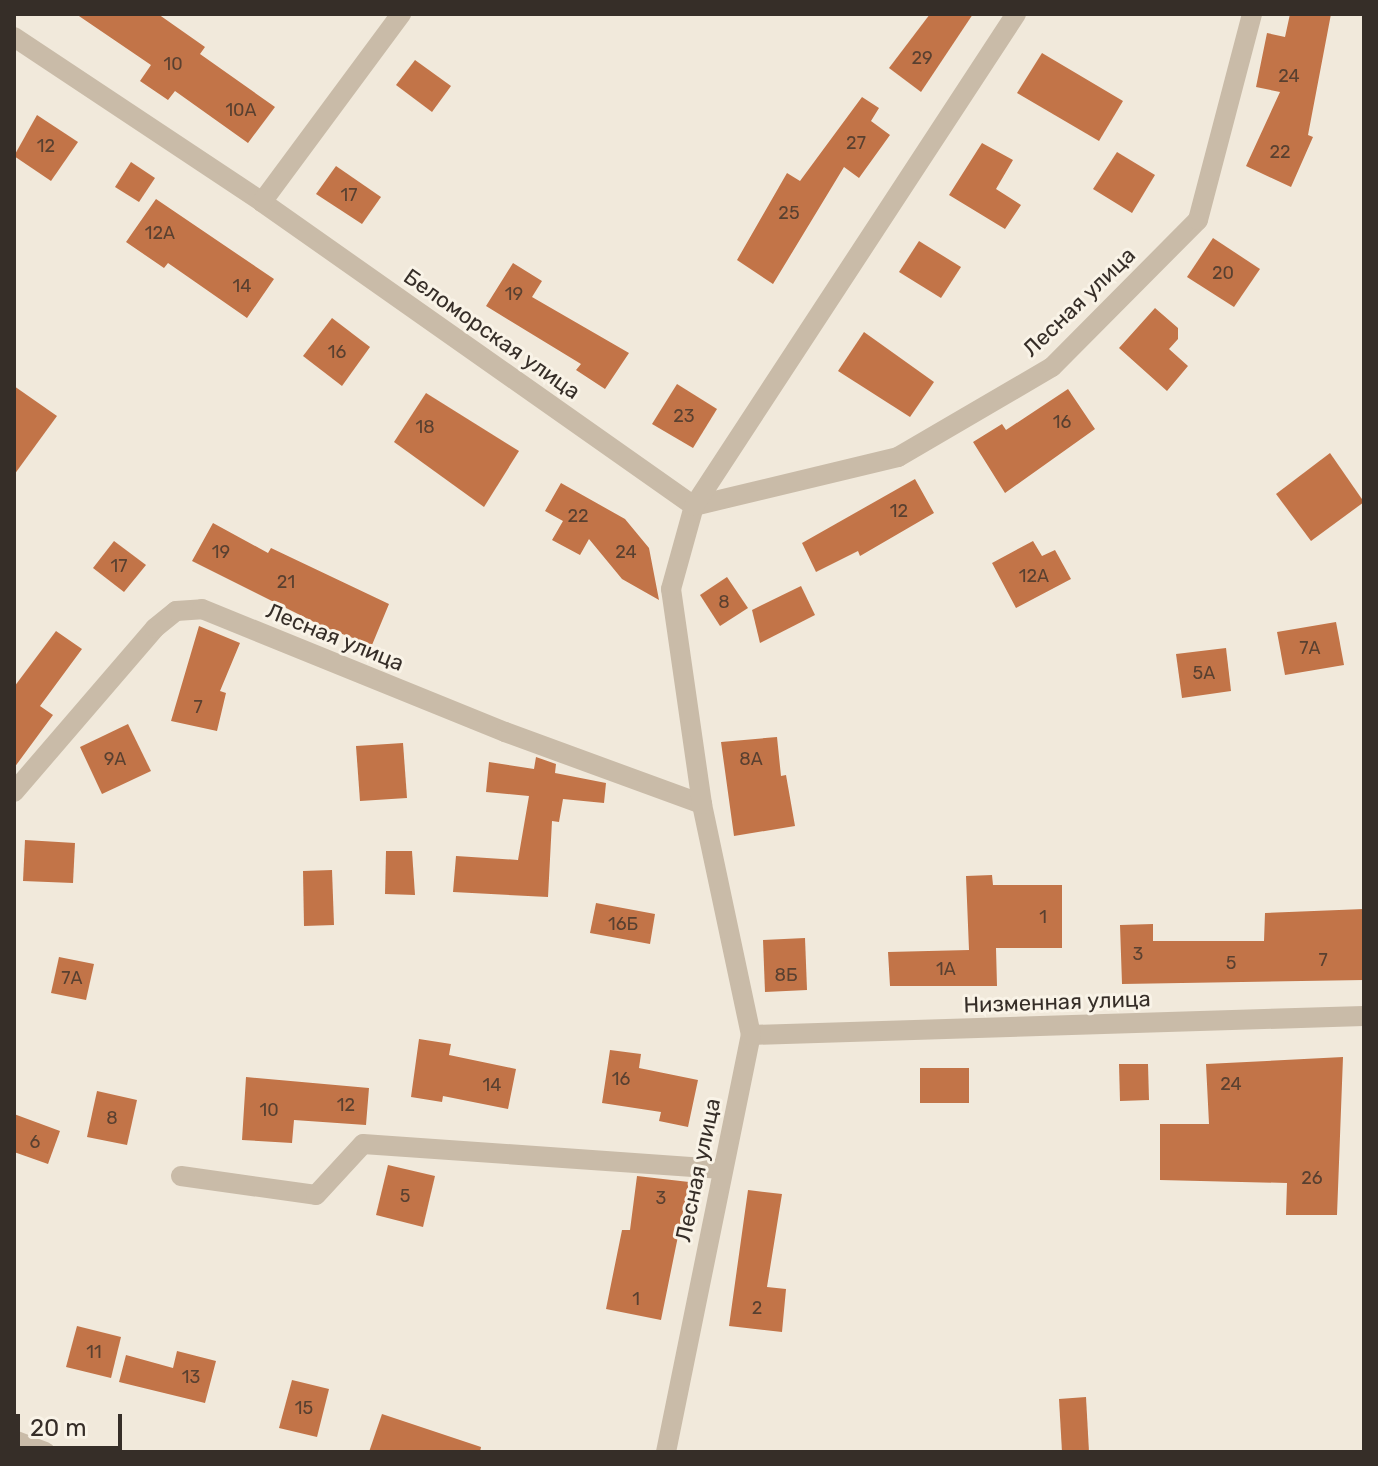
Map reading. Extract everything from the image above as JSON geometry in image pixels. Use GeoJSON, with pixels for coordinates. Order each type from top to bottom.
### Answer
{"type":"FeatureCollection","features":[{"type":"Feature","properties":{"kind":"street"},"geometry":{"type":"LineString","coordinates":[[262,202],[401,14]]}},
{"type":"Feature","properties":{"kind":"street","name":"Лесная улица"},"geometry":{"type":"LineString","coordinates":[[666,1452],[751,1035],[702,804],[671,589],[694,506],[1016,14]]}},
{"type":"Feature","properties":{"kind":"street","name":"Лесная улица"},"geometry":{"type":"LineString","coordinates":[[694,506],[898,457],[1052,367],[1198,220],[1252,14]]}},
{"type":"Feature","properties":{"kind":"street","name":"Беломорская улица"},"geometry":{"type":"LineString","coordinates":[[14,37],[262,202],[694,506]]}},
{"type":"Feature","properties":{"kind":"street","name":"Лесная улица"},"geometry":{"type":"LineString","coordinates":[[14,792],[155,628],[176,611],[202,609],[505,732],[702,804]]}},
{"type":"Feature","properties":{"kind":"street","name":"Низменная улица"},"geometry":{"type":"LineString","coordinates":[[751,1035],[1364,1016]]}},
{"type":"Feature","properties":{"kind":"street"},"geometry":{"type":"LineString","coordinates":[[181,1176],[316,1195],[363,1144],[722,1169]]}},
{"type":"Feature","properties":{"kind":"street"},"geometry":{"type":"LineString","coordinates":[[14,1440],[45,1452]]}},
{"type":"Feature","properties":{"kind":"building"},"geometry":{"type":"Polygon","coordinates":[[[76,14],[158,14],[205,47],[200,54],[275,107],[248,143],[175,91],[168,100],[140,81],[151,65],[76,14]]]}},
{"type":"Feature","properties":{"kind":"building"},"geometry":{"type":"Polygon","coordinates":[[[930,14],[973,14],[921,92],[889,68],[930,14]]]}},
{"type":"Feature","properties":{"kind":"building"},"geometry":{"type":"Polygon","coordinates":[[[1290,14],[1331,14],[1308,135],[1313,137],[1291,187],[1246,166],[1280,92],[1256,87],[1267,33],[1285,37],[1290,14]]]}},
{"type":"Feature","properties":{"kind":"building"},"geometry":{"type":"Polygon","coordinates":[[[1042,53],[1123,101],[1099,141],[1017,93],[1042,53]]]}},
{"type":"Feature","properties":{"kind":"building"},"geometry":{"type":"Polygon","coordinates":[[[415,60],[451,86],[432,112],[396,85],[415,60]]]}},
{"type":"Feature","properties":{"kind":"building"},"geometry":{"type":"Polygon","coordinates":[[[862,97],[879,108],[871,121],[890,135],[859,178],[844,167],[773,284],[737,260],[787,173],[800,181],[862,97]]]}},
{"type":"Feature","properties":{"kind":"building"},"geometry":{"type":"Polygon","coordinates":[[[37,115],[78,142],[51,181],[14,156],[37,115]]]}},
{"type":"Feature","properties":{"kind":"building"},"geometry":{"type":"Polygon","coordinates":[[[982,143],[1013,160],[996,189],[1021,205],[1005,229],[949,195],[982,143]]]}},
{"type":"Feature","properties":{"kind":"building"},"geometry":{"type":"Polygon","coordinates":[[[1117,152],[1155,175],[1132,213],[1093,189],[1117,152]]]}},
{"type":"Feature","properties":{"kind":"building"},"geometry":{"type":"Polygon","coordinates":[[[131,162],[155,178],[139,202],[115,187],[131,162]]]}},
{"type":"Feature","properties":{"kind":"building"},"geometry":{"type":"Polygon","coordinates":[[[336,166],[381,197],[362,224],[316,194],[336,166]]]}},
{"type":"Feature","properties":{"kind":"building"},"geometry":{"type":"Polygon","coordinates":[[[156,199],[274,279],[247,318],[168,263],[164,268],[126,242],[156,199]]]}},
{"type":"Feature","properties":{"kind":"building"},"geometry":{"type":"Polygon","coordinates":[[[1213,238],[1260,269],[1234,307],[1187,277],[1213,238]]]}},
{"type":"Feature","properties":{"kind":"building"},"geometry":{"type":"Polygon","coordinates":[[[919,241],[961,267],[941,298],[899,272],[919,241]]]}},
{"type":"Feature","properties":{"kind":"building"},"geometry":{"type":"Polygon","coordinates":[[[513,263],[542,281],[532,297],[629,353],[605,389],[576,370],[581,364],[486,306],[513,263]]]}},
{"type":"Feature","properties":{"kind":"building"},"geometry":{"type":"Polygon","coordinates":[[[1155,308],[1178,328],[1178,339],[1169,349],[1188,366],[1167,391],[1119,348],[1155,308]]]}},
{"type":"Feature","properties":{"kind":"building"},"geometry":{"type":"Polygon","coordinates":[[[332,318],[370,347],[342,386],[303,356],[332,318]]]}},
{"type":"Feature","properties":{"kind":"building"},"geometry":{"type":"Polygon","coordinates":[[[864,332],[934,382],[910,417],[838,371],[864,332]]]}},
{"type":"Feature","properties":{"kind":"building"},"geometry":{"type":"Polygon","coordinates":[[[677,384],[717,409],[693,448],[652,424],[677,384]]]}},
{"type":"Feature","properties":{"kind":"building"},"geometry":{"type":"Polygon","coordinates":[[[14,386],[57,416],[14,475],[14,386]]]}},
{"type":"Feature","properties":{"kind":"building"},"geometry":{"type":"Polygon","coordinates":[[[1068,389],[1095,429],[1005,493],[973,442],[1002,424],[1006,430],[1068,389]]]}},
{"type":"Feature","properties":{"kind":"building"},"geometry":{"type":"Polygon","coordinates":[[[426,393],[519,451],[484,507],[394,442],[426,393]]]}},
{"type":"Feature","properties":{"kind":"building"},"geometry":{"type":"Polygon","coordinates":[[[1330,453],[1364,502],[1311,541],[1276,494],[1330,453]]]}},
{"type":"Feature","properties":{"kind":"building"},"geometry":{"type":"Polygon","coordinates":[[[915,479],[934,513],[860,556],[858,551],[816,572],[802,543],[915,479]]]}},
{"type":"Feature","properties":{"kind":"building"},"geometry":{"type":"Polygon","coordinates":[[[561,483],[625,519],[649,548],[659,600],[622,579],[589,539],[580,555],[552,540],[563,521],[545,511],[561,483]]]}},
{"type":"Feature","properties":{"kind":"building"},"geometry":{"type":"Polygon","coordinates":[[[213,523],[268,553],[271,548],[389,604],[372,645],[326,628],[192,561],[213,523]]]}},
{"type":"Feature","properties":{"kind":"building"},"geometry":{"type":"Polygon","coordinates":[[[114,541],[146,565],[124,592],[93,568],[114,541]]]}},
{"type":"Feature","properties":{"kind":"building"},"geometry":{"type":"Polygon","coordinates":[[[1033,541],[1042,556],[1055,550],[1071,579],[1016,608],[992,563],[1033,541]]]}},
{"type":"Feature","properties":{"kind":"building"},"geometry":{"type":"Polygon","coordinates":[[[727,577],[748,608],[720,626],[700,595],[727,577]]]}},
{"type":"Feature","properties":{"kind":"building"},"geometry":{"type":"Polygon","coordinates":[[[801,586],[815,615],[760,643],[752,610],[801,586]]]}},
{"type":"Feature","properties":{"kind":"building"},"geometry":{"type":"Polygon","coordinates":[[[1336,622],[1344,665],[1285,675],[1277,632],[1336,622]]]}},
{"type":"Feature","properties":{"kind":"building"},"geometry":{"type":"Polygon","coordinates":[[[199,626],[240,643],[220,691],[226,693],[217,731],[171,721],[199,626]]]}},
{"type":"Feature","properties":{"kind":"building"},"geometry":{"type":"Polygon","coordinates":[[[56,631],[82,649],[40,706],[53,715],[14,768],[14,687],[56,631]]]}},
{"type":"Feature","properties":{"kind":"building"},"geometry":{"type":"Polygon","coordinates":[[[1226,648],[1231,691],[1182,698],[1176,654],[1226,648]]]}},
{"type":"Feature","properties":{"kind":"building"},"geometry":{"type":"Polygon","coordinates":[[[128,724],[151,771],[102,794],[80,747],[128,724]]]}},
{"type":"Feature","properties":{"kind":"building"},"geometry":{"type":"Polygon","coordinates":[[[777,737],[781,776],[786,775],[795,826],[734,836],[721,742],[777,737]]]}},
{"type":"Feature","properties":{"kind":"building"},"geometry":{"type":"Polygon","coordinates":[[[403,743],[407,798],[360,801],[356,746],[403,743]]]}},
{"type":"Feature","properties":{"kind":"building"},"geometry":{"type":"Polygon","coordinates":[[[536,757],[556,764],[555,773],[606,783],[604,803],[563,799],[559,822],[552,821],[548,897],[453,892],[456,856],[518,860],[529,796],[486,792],[489,762],[534,769],[536,757]]]}},
{"type":"Feature","properties":{"kind":"building"},"geometry":{"type":"Polygon","coordinates":[[[25,840],[75,843],[73,883],[23,881],[25,840]]]}},
{"type":"Feature","properties":{"kind":"building"},"geometry":{"type":"Polygon","coordinates":[[[386,851],[412,851],[415,895],[385,894],[386,851]]]}},
{"type":"Feature","properties":{"kind":"building"},"geometry":{"type":"Polygon","coordinates":[[[332,870],[334,925],[304,926],[303,871],[332,870]]]}},
{"type":"Feature","properties":{"kind":"building"},"geometry":{"type":"Polygon","coordinates":[[[992,875],[993,885],[1062,885],[1062,948],[996,948],[997,986],[890,986],[888,952],[969,950],[966,876],[992,875]]]}},
{"type":"Feature","properties":{"kind":"building"},"geometry":{"type":"Polygon","coordinates":[[[596,903],[655,914],[650,944],[590,933],[596,903]]]}},
{"type":"Feature","properties":{"kind":"building"},"geometry":{"type":"Polygon","coordinates":[[[1364,909],[1364,980],[1122,984],[1120,925],[1153,924],[1153,941],[1264,941],[1265,913],[1364,909]]]}},
{"type":"Feature","properties":{"kind":"building"},"geometry":{"type":"Polygon","coordinates":[[[805,938],[807,990],[765,992],[763,940],[805,938]]]}},
{"type":"Feature","properties":{"kind":"building"},"geometry":{"type":"Polygon","coordinates":[[[59,957],[94,964],[86,1000],[51,993],[59,957]]]}},
{"type":"Feature","properties":{"kind":"building"},"geometry":{"type":"Polygon","coordinates":[[[419,1039],[451,1044],[449,1055],[516,1069],[508,1109],[443,1096],[442,1102],[411,1097],[419,1039]]]}},
{"type":"Feature","properties":{"kind":"building"},"geometry":{"type":"Polygon","coordinates":[[[610,1050],[641,1054],[639,1068],[698,1080],[688,1127],[659,1121],[661,1112],[602,1103],[610,1050]]]}},
{"type":"Feature","properties":{"kind":"building"},"geometry":{"type":"Polygon","coordinates":[[[1343,1057],[1337,1215],[1286,1215],[1287,1183],[1160,1180],[1160,1124],[1209,1124],[1206,1064],[1343,1057]]]}},
{"type":"Feature","properties":{"kind":"building"},"geometry":{"type":"Polygon","coordinates":[[[1119,1064],[1148,1064],[1149,1100],[1120,1101],[1119,1064]]]}},
{"type":"Feature","properties":{"kind":"building"},"geometry":{"type":"Polygon","coordinates":[[[920,1068],[969,1068],[969,1103],[920,1103],[920,1068]]]}},
{"type":"Feature","properties":{"kind":"building"},"geometry":{"type":"Polygon","coordinates":[[[246,1077],[369,1088],[366,1125],[294,1120],[292,1143],[242,1140],[246,1077]]]}},
{"type":"Feature","properties":{"kind":"building"},"geometry":{"type":"Polygon","coordinates":[[[97,1091],[137,1100],[127,1145],[87,1137],[97,1091]]]}},
{"type":"Feature","properties":{"kind":"building"},"geometry":{"type":"Polygon","coordinates":[[[14,1114],[60,1131],[48,1164],[14,1152],[14,1114]]]}},
{"type":"Feature","properties":{"kind":"building"},"geometry":{"type":"Polygon","coordinates":[[[388,1165],[435,1176],[423,1227],[376,1215],[388,1165]]]}},
{"type":"Feature","properties":{"kind":"building"},"geometry":{"type":"Polygon","coordinates":[[[637,1176],[689,1182],[661,1320],[606,1309],[622,1230],[630,1230],[637,1176]]]}},
{"type":"Feature","properties":{"kind":"building"},"geometry":{"type":"Polygon","coordinates":[[[748,1190],[782,1194],[767,1287],[786,1289],[782,1332],[729,1326],[748,1190]]]}},
{"type":"Feature","properties":{"kind":"building"},"geometry":{"type":"Polygon","coordinates":[[[77,1326],[121,1337],[111,1378],[66,1367],[77,1326]]]}},
{"type":"Feature","properties":{"kind":"building"},"geometry":{"type":"Polygon","coordinates":[[[177,1351],[216,1361],[205,1403],[119,1382],[126,1355],[173,1368],[177,1351]]]}},
{"type":"Feature","properties":{"kind":"building"},"geometry":{"type":"Polygon","coordinates":[[[292,1380],[329,1389],[317,1437],[279,1428],[292,1380]]]}},
{"type":"Feature","properties":{"kind":"building"},"geometry":{"type":"Polygon","coordinates":[[[1086,1397],[1089,1452],[1062,1452],[1059,1399],[1086,1397]]]}},
{"type":"Feature","properties":{"kind":"building"},"geometry":{"type":"Polygon","coordinates":[[[382,1414],[481,1447],[480,1452],[369,1452],[382,1414]]]}}]}
